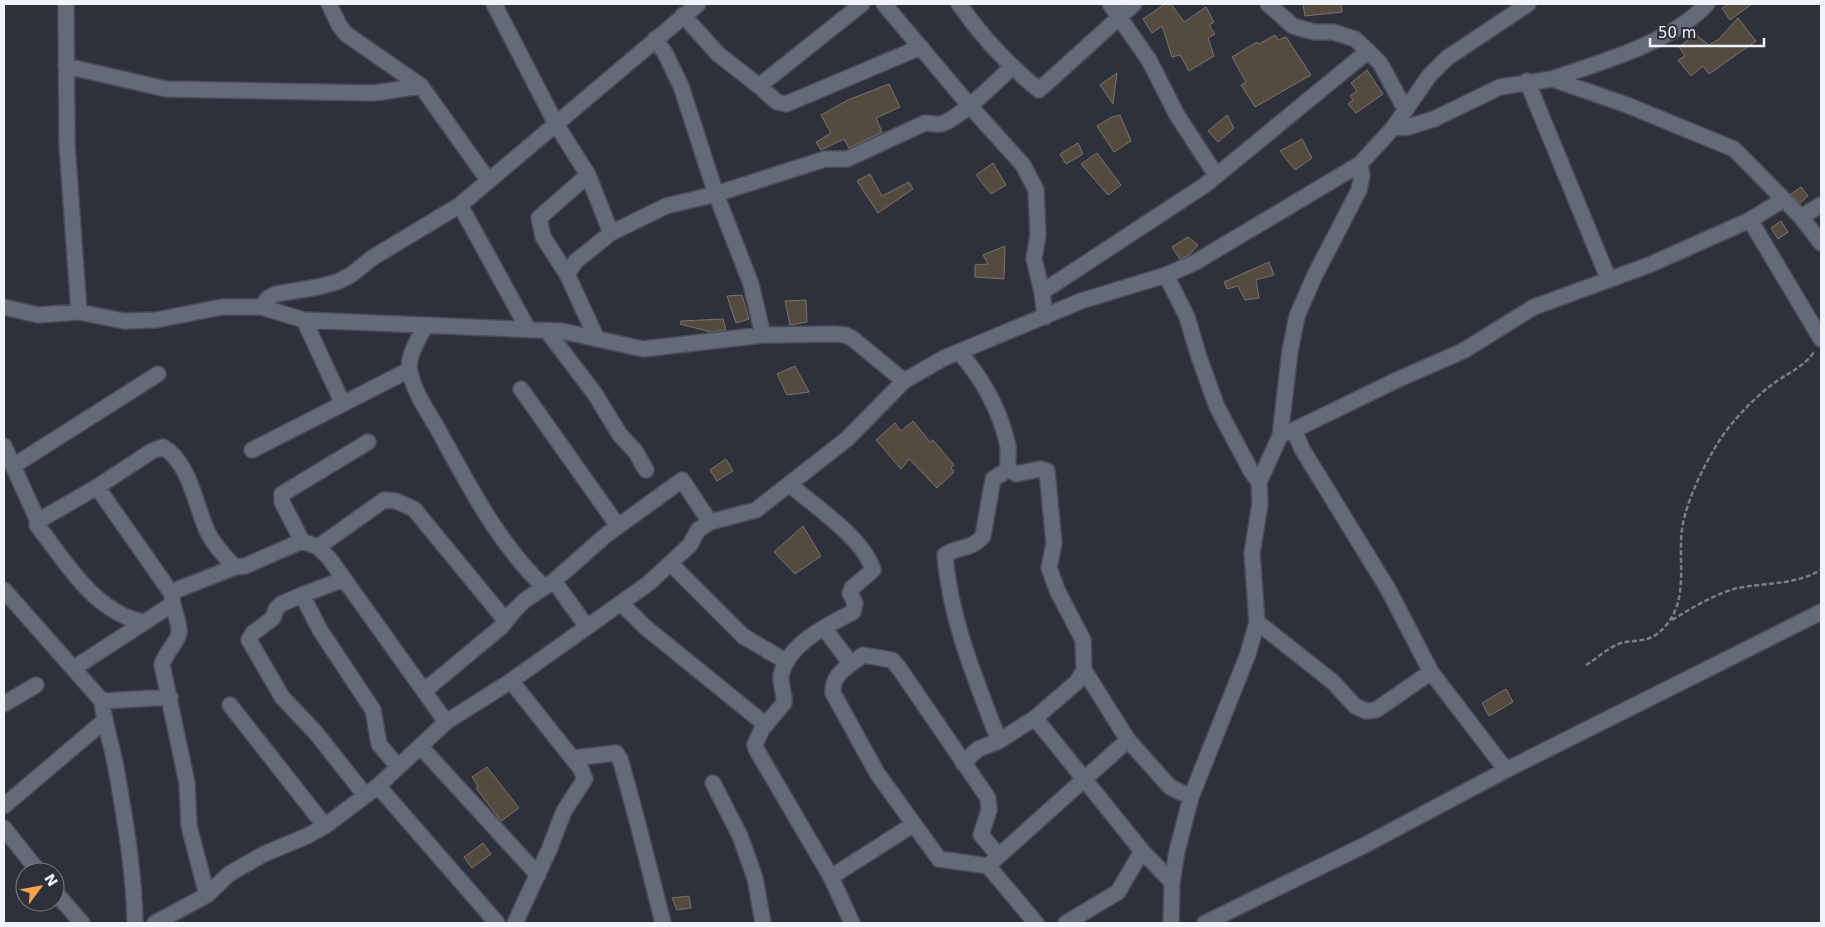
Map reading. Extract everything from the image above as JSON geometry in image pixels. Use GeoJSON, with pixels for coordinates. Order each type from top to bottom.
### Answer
{"type":"FeatureCollection","features":[{"type":"Feature","properties":{"kind":"street"},"geometry":{"type":"LineString","coordinates":[[66,4],[67,145],[79,312]]}},
{"type":"Feature","properties":{"kind":"street"},"geometry":{"type":"LineString","coordinates":[[329,4],[346,34],[421,86],[488,180]]}},
{"type":"Feature","properties":{"kind":"street"},"geometry":{"type":"LineString","coordinates":[[494,4],[556,124],[588,176],[611,233]]}},
{"type":"Feature","properties":{"kind":"street"},"geometry":{"type":"LineString","coordinates":[[261,307],[268,298],[276,294],[318,288],[350,275],[372,258],[460,205],[698,4]]}},
{"type":"Feature","properties":{"kind":"street"},"geometry":{"type":"LineString","coordinates":[[759,86],[862,4]]}},
{"type":"Feature","properties":{"kind":"street"},"geometry":{"type":"LineString","coordinates":[[884,4],[969,105],[1020,160],[1036,190],[1038,235],[1034,259],[1042,292],[1045,317]]}},
{"type":"Feature","properties":{"kind":"street"},"geometry":{"type":"LineString","coordinates":[[959,4],[978,31],[1012,68],[1039,90],[1134,4]]}},
{"type":"Feature","properties":{"kind":"street"},"geometry":{"type":"LineString","coordinates":[[1110,4],[1121,17],[1149,60],[1177,114],[1216,175]]}},
{"type":"Feature","properties":{"kind":"street"},"geometry":{"type":"LineString","coordinates":[[1268,4],[1293,26],[1314,32],[1333,32],[1355,39],[1380,63],[1405,110]]}},
{"type":"Feature","properties":{"kind":"street"},"geometry":{"type":"LineString","coordinates":[[155,923],[207,895],[229,874],[264,854],[307,836],[324,826],[378,786],[446,722],[511,681],[621,603],[671,564],[690,545],[698,530],[710,522],[756,510],[847,439],[904,381],[959,352],[1081,301],[1166,275],[1194,263],[1360,164],[1393,128],[1428,76],[1448,58],[1528,4]]}},
{"type":"Feature","properties":{"kind":"street"},"geometry":{"type":"LineString","coordinates":[[1393,128],[1408,127],[1434,119],[1500,87],[1527,81],[1552,79],[1647,44],[1696,16],[1707,4]]}},
{"type":"Feature","properties":{"kind":"street"},"geometry":{"type":"LineString","coordinates":[[683,15],[718,54],[777,102],[786,104],[921,46]]}},
{"type":"Feature","properties":{"kind":"street"},"geometry":{"type":"LineString","coordinates":[[655,39],[665,53],[681,86],[716,194],[751,284],[763,335]]}},
{"type":"Feature","properties":{"kind":"street"},"geometry":{"type":"LineString","coordinates":[[1042,292],[1216,175],[1368,51]]}},
{"type":"Feature","properties":{"kind":"street"},"geometry":{"type":"LineString","coordinates":[[66,66],[166,89],[374,94],[421,86]]}},
{"type":"Feature","properties":{"kind":"street"},"geometry":{"type":"LineString","coordinates":[[567,274],[576,261],[611,233],[666,206],[716,194],[825,159],[847,159],[925,124],[938,125],[945,122],[969,105],[1012,68]]}},
{"type":"Feature","properties":{"kind":"street"},"geometry":{"type":"LineString","coordinates":[[1552,79],[1627,105],[1663,122],[1724,144],[1738,153],[1801,217],[1821,243]]}},
{"type":"Feature","properties":{"kind":"street"},"geometry":{"type":"LineString","coordinates":[[1527,81],[1609,280]]}},
{"type":"Feature","properties":{"kind":"street"},"geometry":{"type":"LineString","coordinates":[[1171,923],[1172,882],[1177,851],[1191,797],[1248,654],[1256,622],[1252,553],[1260,504],[1259,482],[1287,433],[1290,351],[1298,316],[1314,277],[1359,190],[1362,175],[1360,164]]}},
{"type":"Feature","properties":{"kind":"street"},"geometry":{"type":"LineString","coordinates":[[588,176],[539,218],[544,237],[567,274],[597,339]]}},
{"type":"Feature","properties":{"kind":"street"},"geometry":{"type":"LineString","coordinates":[[1287,433],[1399,379],[1463,351],[1534,307],[1649,265],[1750,220],[1784,200]]}},
{"type":"Feature","properties":{"kind":"street"},"geometry":{"type":"LineString","coordinates":[[460,205],[528,329]]}},
{"type":"Feature","properties":{"kind":"street"},"geometry":{"type":"LineString","coordinates":[[1801,217],[1821,205]]}},
{"type":"Feature","properties":{"kind":"street"},"geometry":{"type":"LineString","coordinates":[[1750,220],[1819,344]]}},
{"type":"Feature","properties":{"kind":"street"},"geometry":{"type":"LineString","coordinates":[[1166,275],[1187,316],[1217,407],[1251,471],[1259,482]]}},
{"type":"Feature","properties":{"kind":"street"},"geometry":{"type":"LineString","coordinates":[[4,307],[38,315],[79,312],[124,321],[156,320],[222,307],[261,307],[304,320],[562,331],[643,349],[763,335],[846,335],[874,355],[904,381]]}},
{"type":"Feature","properties":{"kind":"street"},"geometry":{"type":"LineString","coordinates":[[304,320],[343,404]]}},
{"type":"Feature","properties":{"kind":"street"},"geometry":{"type":"LineString","coordinates":[[425,326],[412,351],[409,370],[421,403],[481,507],[522,566],[549,584],[587,627]]}},
{"type":"Feature","properties":{"kind":"street"},"geometry":{"type":"LineString","coordinates":[[547,331],[595,394],[620,435],[635,451],[646,470]]}},
{"type":"Feature","properties":{"kind":"street"},"geometry":{"type":"LineString","coordinates":[[959,352],[981,378],[991,397],[1008,447],[1009,469]]}},
{"type":"Feature","properties":{"kind":"street"},"geometry":{"type":"LineString","coordinates":[[252,450],[409,370]]}},
{"type":"Feature","properties":{"kind":"street"},"geometry":{"type":"LineString","coordinates":[[13,466],[158,374]]}},
{"type":"Feature","properties":{"kind":"street"},"geometry":{"type":"LineString","coordinates":[[521,389],[618,526]]}},
{"type":"Feature","properties":{"kind":"street"},"geometry":{"type":"LineString","coordinates":[[1287,433],[1302,449],[1388,589],[1409,634],[1431,672],[1506,770]]}},
{"type":"Feature","properties":{"kind":"street"},"geometry":{"type":"LineString","coordinates":[[368,442],[282,494],[282,502],[302,541],[318,547],[329,558],[446,722]]}},
{"type":"Feature","properties":{"kind":"street"},"geometry":{"type":"LineString","coordinates":[[4,446],[38,522],[37,525],[95,597],[126,619],[143,622]]}},
{"type":"Feature","properties":{"kind":"street"},"geometry":{"type":"LineString","coordinates":[[38,522],[152,451],[163,448],[173,454],[191,487],[208,533],[220,552],[236,567]]}},
{"type":"Feature","properties":{"kind":"street"},"geometry":{"type":"LineString","coordinates":[[1009,469],[1016,474],[1040,469],[1047,472],[1054,543],[1049,568],[1058,592],[1083,640],[1084,670],[1128,740],[1170,787],[1191,797]]}},
{"type":"Feature","properties":{"kind":"street"},"geometry":{"type":"LineString","coordinates":[[998,741],[958,629],[947,582],[945,555],[952,550],[971,547],[978,542],[982,536],[993,479],[1009,469]]}},
{"type":"Feature","properties":{"kind":"street"},"geometry":{"type":"LineString","coordinates":[[424,691],[506,621],[525,600],[549,584],[618,526],[682,480],[710,522]]}},
{"type":"Feature","properties":{"kind":"street"},"geometry":{"type":"LineString","coordinates":[[789,484],[842,528],[872,567],[871,572],[852,588],[850,593],[855,603],[853,612],[807,640],[787,662],[781,675],[784,703],[766,725],[755,744],[756,749],[831,877],[847,922]]}},
{"type":"Feature","properties":{"kind":"street"},"geometry":{"type":"LineString","coordinates":[[97,487],[172,600],[179,622],[178,636],[164,654],[162,665],[188,783],[189,826],[207,895]]}},
{"type":"Feature","properties":{"kind":"street"},"geometry":{"type":"LineString","coordinates":[[318,547],[384,500],[396,501],[414,509],[506,621]]}},
{"type":"Feature","properties":{"kind":"street"},"geometry":{"type":"LineString","coordinates":[[74,668],[143,622],[172,600],[179,589],[236,567],[245,566],[302,541]]}},
{"type":"Feature","properties":{"kind":"street"},"geometry":{"type":"LineString","coordinates":[[671,564],[743,636],[787,662]]}},
{"type":"Feature","properties":{"kind":"street"},"geometry":{"type":"LineString","coordinates":[[344,579],[281,604],[276,609],[273,618],[253,633],[250,640],[282,697],[316,734],[365,795]]}},
{"type":"Feature","properties":{"kind":"street"},"geometry":{"type":"LineString","coordinates":[[4,590],[102,701],[104,721],[116,766],[134,892],[135,923]]}},
{"type":"Feature","properties":{"kind":"street"},"geometry":{"type":"LineString","coordinates":[[302,595],[320,630],[374,710],[379,744],[398,767]]}},
{"type":"Feature","properties":{"kind":"street"},"geometry":{"type":"LineString","coordinates":[[621,603],[645,627],[766,725]]}},
{"type":"Feature","properties":{"kind":"street"},"geometry":{"type":"LineString","coordinates":[[1205,923],[1365,845],[1506,770],[1821,612]]}},
{"type":"Feature","properties":{"kind":"street"},"geometry":{"type":"LineString","coordinates":[[1256,622],[1332,682],[1355,706],[1366,712],[1376,710],[1431,672]]}},
{"type":"Feature","properties":{"kind":"street"},"geometry":{"type":"LineString","coordinates":[[824,628],[851,664]]}},
{"type":"Feature","properties":{"kind":"street"},"geometry":{"type":"LineString","coordinates":[[1036,923],[993,861],[981,835],[990,804],[899,668],[892,660],[863,655],[840,670],[832,686],[833,693],[877,773],[939,859],[993,861],[1128,740]]}},
{"type":"Feature","properties":{"kind":"street"},"geometry":{"type":"LineString","coordinates":[[963,763],[978,748],[998,741],[1034,718],[1077,682],[1084,670]]}},
{"type":"Feature","properties":{"kind":"street"},"geometry":{"type":"LineString","coordinates":[[511,681],[573,758],[585,779],[564,812],[538,876],[515,923]]}},
{"type":"Feature","properties":{"kind":"street"},"geometry":{"type":"LineString","coordinates":[[4,704],[36,685]]}},
{"type":"Feature","properties":{"kind":"street"},"geometry":{"type":"LineString","coordinates":[[102,701],[170,697]]}},
{"type":"Feature","properties":{"kind":"street"},"geometry":{"type":"LineString","coordinates":[[230,705],[324,826]]}},
{"type":"Feature","properties":{"kind":"street"},"geometry":{"type":"LineString","coordinates":[[1034,718],[1085,778],[1142,851],[1172,882]]}},
{"type":"Feature","properties":{"kind":"street"},"geometry":{"type":"LineString","coordinates":[[4,806],[104,721]]}},
{"type":"Feature","properties":{"kind":"street"},"geometry":{"type":"LineString","coordinates":[[420,746],[538,876]]}},
{"type":"Feature","properties":{"kind":"street"},"geometry":{"type":"LineString","coordinates":[[573,758],[608,752],[616,753],[620,759],[640,827],[643,848],[663,923]]}},
{"type":"Feature","properties":{"kind":"street"},"geometry":{"type":"LineString","coordinates":[[713,783],[740,836],[755,878],[762,923]]}},
{"type":"Feature","properties":{"kind":"street"},"geometry":{"type":"LineString","coordinates":[[378,786],[483,918],[496,923]]}},
{"type":"Feature","properties":{"kind":"street"},"geometry":{"type":"LineString","coordinates":[[831,877],[914,824]]}},
{"type":"Feature","properties":{"kind":"street"},"geometry":{"type":"LineString","coordinates":[[4,828],[31,862]]}},
{"type":"Feature","properties":{"kind":"street"},"geometry":{"type":"LineString","coordinates":[[1066,923],[1118,892],[1142,851]]}},
{"type":"Feature","properties":{"kind":"street"},"geometry":{"type":"LineString","coordinates":[[65,903],[82,923]]}},
{"type":"Feature","properties":{"kind":"path"},"geometry":{"type":"LineString","coordinates":[[1586,665],[1620,644],[1647,640],[1656,635],[1676,613],[1679,598],[1684,520],[1699,479],[1717,444],[1771,385],[1806,364],[1819,344]]}},
{"type":"Feature","properties":{"kind":"path"},"geometry":{"type":"LineString","coordinates":[[1668,622],[1709,598],[1736,589],[1770,586],[1821,570]]}},
{"type":"Feature","properties":{"kind":"building"},"geometry":{"type":"Polygon","coordinates":[[[1165,4],[1171,4],[1184,22],[1206,7],[1214,22],[1209,25],[1215,34],[1208,38],[1214,56],[1189,71],[1180,55],[1172,57],[1162,26],[1152,33],[1143,19],[1165,4]]]}},
{"type":"Feature","properties":{"kind":"building"},"geometry":{"type":"Polygon","coordinates":[[[1303,4],[1341,4],[1342,12],[1305,16],[1303,4]]]}},
{"type":"Feature","properties":{"kind":"building"},"geometry":{"type":"Polygon","coordinates":[[[1729,4],[1752,4],[1730,20],[1722,8],[1729,4]]]}},
{"type":"Feature","properties":{"kind":"building"},"geometry":{"type":"Polygon","coordinates":[[[1738,18],[1756,41],[1709,74],[1703,66],[1691,76],[1678,60],[1685,56],[1679,47],[1695,34],[1709,45],[1719,39],[1738,18]]]}},
{"type":"Feature","properties":{"kind":"building"},"geometry":{"type":"Polygon","coordinates":[[[1275,35],[1278,40],[1286,37],[1311,75],[1255,107],[1241,85],[1246,82],[1232,57],[1257,42],[1259,44],[1275,35]]]}},
{"type":"Feature","properties":{"kind":"building"},"geometry":{"type":"Polygon","coordinates":[[[1367,70],[1383,94],[1356,113],[1348,104],[1353,100],[1350,96],[1357,91],[1351,83],[1367,70]]]}},
{"type":"Feature","properties":{"kind":"building"},"geometry":{"type":"Polygon","coordinates":[[[1117,73],[1113,104],[1100,85],[1117,73]]]}},
{"type":"Feature","properties":{"kind":"building"},"geometry":{"type":"Polygon","coordinates":[[[889,84],[900,107],[876,118],[882,132],[849,148],[844,139],[821,150],[816,142],[831,133],[821,115],[848,100],[889,84]]]}},
{"type":"Feature","properties":{"kind":"building"},"geometry":{"type":"Polygon","coordinates":[[[1120,115],[1131,141],[1114,152],[1097,126],[1112,117],[1120,115]]]}},
{"type":"Feature","properties":{"kind":"building"},"geometry":{"type":"Polygon","coordinates":[[[1227,115],[1234,128],[1218,142],[1208,131],[1227,115]]]}},
{"type":"Feature","properties":{"kind":"building"},"geometry":{"type":"Polygon","coordinates":[[[1302,139],[1312,158],[1295,170],[1280,151],[1302,139]]]}},
{"type":"Feature","properties":{"kind":"building"},"geometry":{"type":"Polygon","coordinates":[[[1078,143],[1083,154],[1066,164],[1060,154],[1078,143]]]}},
{"type":"Feature","properties":{"kind":"building"},"geometry":{"type":"Polygon","coordinates":[[[1097,153],[1121,185],[1108,195],[1081,164],[1097,153]]]}},
{"type":"Feature","properties":{"kind":"building"},"geometry":{"type":"Polygon","coordinates":[[[993,163],[1006,185],[991,194],[976,175],[993,163]]]}},
{"type":"Feature","properties":{"kind":"building"},"geometry":{"type":"Polygon","coordinates":[[[870,174],[882,196],[909,182],[913,189],[878,213],[857,181],[870,174]]]}},
{"type":"Feature","properties":{"kind":"building"},"geometry":{"type":"Polygon","coordinates":[[[1801,187],[1808,196],[1800,203],[1791,194],[1801,187]]]}},
{"type":"Feature","properties":{"kind":"building"},"geometry":{"type":"Polygon","coordinates":[[[1781,221],[1788,232],[1778,239],[1771,228],[1781,221]]]}},
{"type":"Feature","properties":{"kind":"building"},"geometry":{"type":"Polygon","coordinates":[[[1188,237],[1198,245],[1189,255],[1180,259],[1172,247],[1188,237]]]}},
{"type":"Feature","properties":{"kind":"building"},"geometry":{"type":"Polygon","coordinates":[[[1005,246],[1004,279],[975,277],[975,265],[988,264],[983,255],[1005,246]]]}},
{"type":"Feature","properties":{"kind":"building"},"geometry":{"type":"Polygon","coordinates":[[[1269,262],[1274,275],[1256,280],[1259,298],[1245,300],[1238,286],[1227,289],[1224,282],[1269,262]]]}},
{"type":"Feature","properties":{"kind":"building"},"geometry":{"type":"Polygon","coordinates":[[[742,295],[749,319],[736,323],[727,296],[742,295]]]}},
{"type":"Feature","properties":{"kind":"building"},"geometry":{"type":"Polygon","coordinates":[[[806,300],[807,322],[790,325],[785,301],[806,300]]]}},
{"type":"Feature","properties":{"kind":"building"},"geometry":{"type":"Polygon","coordinates":[[[723,319],[726,330],[711,332],[680,324],[681,321],[723,319]]]}},
{"type":"Feature","properties":{"kind":"building"},"geometry":{"type":"Polygon","coordinates":[[[795,366],[809,392],[787,395],[777,374],[795,366]]]}},
{"type":"Feature","properties":{"kind":"building"},"geometry":{"type":"Polygon","coordinates":[[[913,421],[930,442],[933,440],[954,465],[951,468],[954,472],[937,488],[909,459],[901,469],[876,440],[895,423],[901,431],[913,421]]]}},
{"type":"Feature","properties":{"kind":"building"},"geometry":{"type":"Polygon","coordinates":[[[726,459],[733,471],[717,481],[710,470],[726,459]]]}},
{"type":"Feature","properties":{"kind":"building"},"geometry":{"type":"Polygon","coordinates":[[[803,526],[821,556],[795,574],[774,552],[803,526]]]}},
{"type":"Feature","properties":{"kind":"building"},"geometry":{"type":"Polygon","coordinates":[[[1506,689],[1513,702],[1489,716],[1482,703],[1506,689]]]}},
{"type":"Feature","properties":{"kind":"building"},"geometry":{"type":"Polygon","coordinates":[[[487,767],[519,808],[501,821],[476,788],[478,786],[472,777],[487,767]]]}},
{"type":"Feature","properties":{"kind":"building"},"geometry":{"type":"Polygon","coordinates":[[[483,843],[491,854],[472,868],[464,857],[483,843]]]}},
{"type":"Feature","properties":{"kind":"building"},"geometry":{"type":"Polygon","coordinates":[[[689,896],[691,908],[677,910],[672,898],[689,896]]]}}]}
